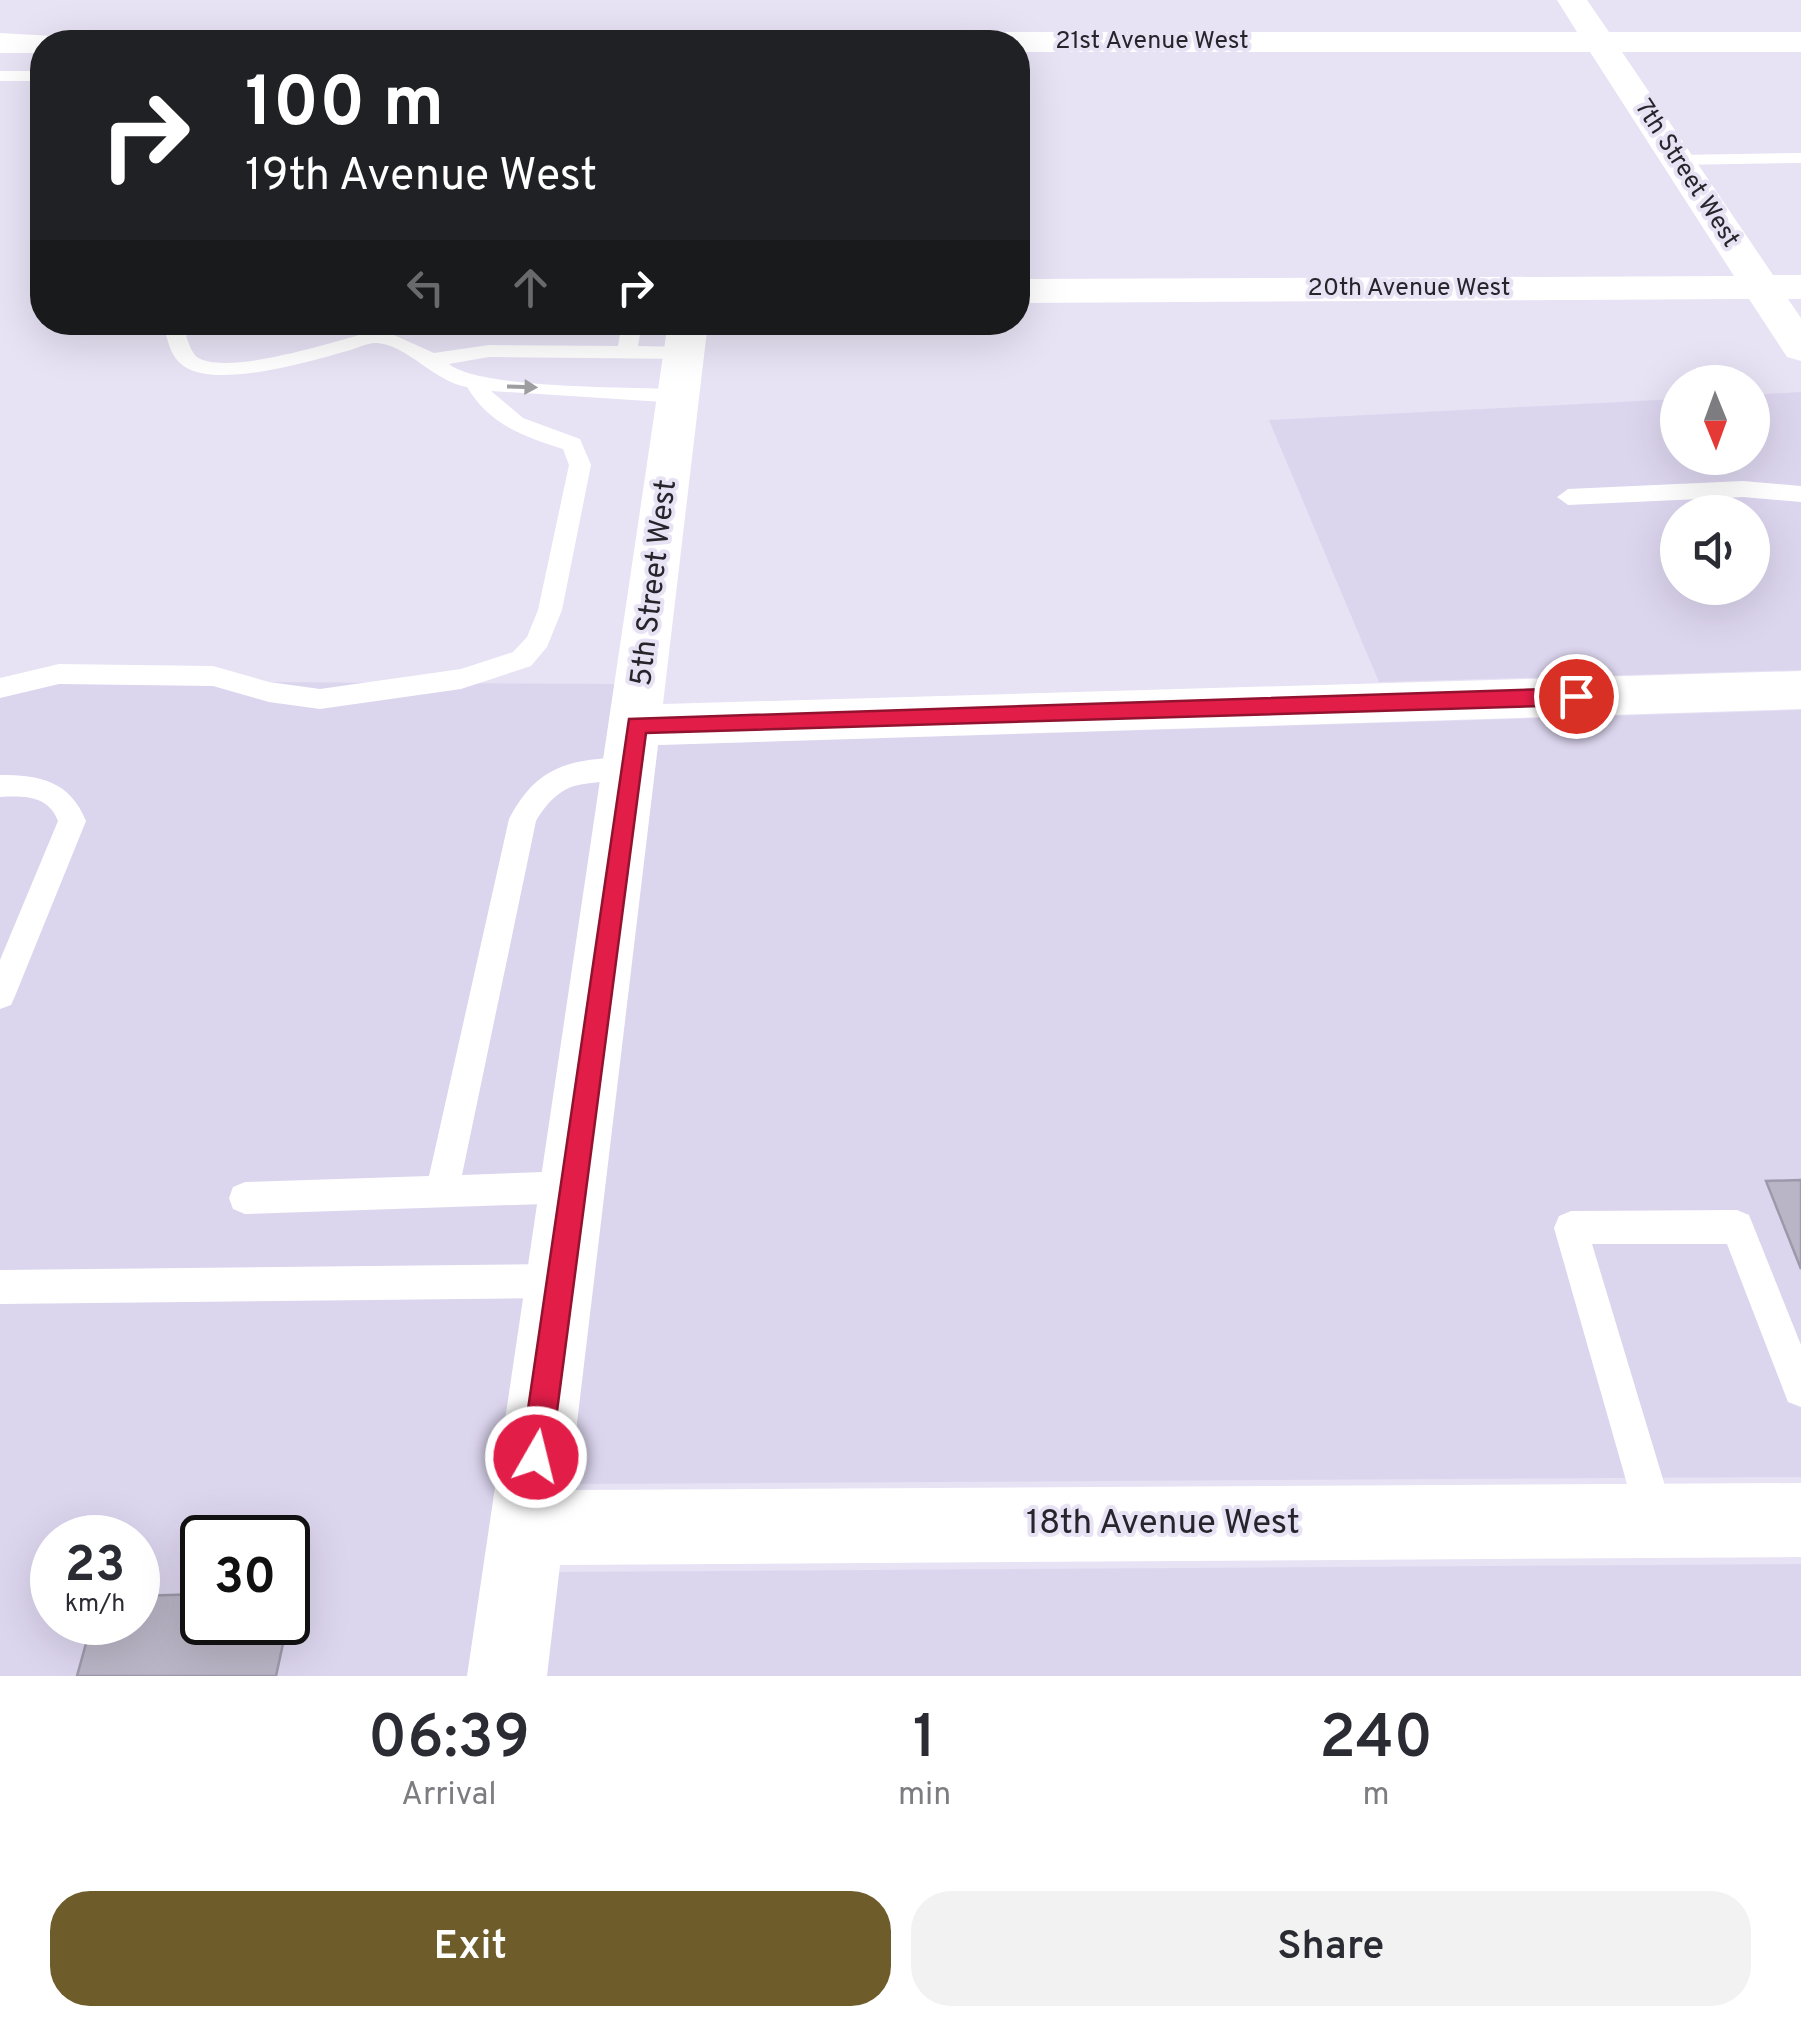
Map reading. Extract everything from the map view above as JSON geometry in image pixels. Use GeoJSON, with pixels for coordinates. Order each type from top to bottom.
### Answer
{"type":"FeatureCollection","features":[{"type":"Feature","properties":{"kind":"street","name":"7th Street West"},"geometry":{"type":"LineString","coordinates":[[1572,0],[1801,348]]}},
{"type":"Feature","properties":{"kind":"street","name":"21st Avenue West"},"geometry":{"type":"LineString","coordinates":[[1030,36],[1801,42]]}},
{"type":"Feature","properties":{"kind":"street"},"geometry":{"type":"LineString","coordinates":[[0,43],[30,43]]}},
{"type":"Feature","properties":{"kind":"street","name":"20th Avenue West"},"geometry":{"type":"LineString","coordinates":[[1030,291],[1801,287]]}},
{"type":"Feature","properties":{"kind":"street","name":"5th Street West"},"geometry":{"type":"LineString","coordinates":[[506,1676],[684,357]]}},
{"type":"Feature","properties":{"kind":"street"},"geometry":{"type":"LineString","coordinates":[[634,746],[1801,690]]}},
{"type":"Feature","properties":{"kind":"street","name":"18th Avenue West"},"geometry":{"type":"LineString","coordinates":[[526,1528],[1801,1520]]}},
{"type":"Feature","properties":{"kind":"lane"},"geometry":{"type":"LineString","coordinates":[[0,76],[30,76]]}},
{"type":"Feature","properties":{"kind":"lane"},"geometry":{"type":"LineString","coordinates":[[1677,160],[1801,158]]}},
{"type":"Feature","properties":{"kind":"lane"},"geometry":{"type":"LineString","coordinates":[[176,335],[180,349],[191,362],[212,369],[281,362],[379,336],[432,360],[453,378],[474,382],[684,357]]}},
{"type":"Feature","properties":{"kind":"lane"},"geometry":{"type":"LineString","coordinates":[[626,353],[629,335]]}},
{"type":"Feature","properties":{"kind":"lane"},"geometry":{"type":"LineString","coordinates":[[432,360],[489,351],[684,357]]}},
{"type":"Feature","properties":{"kind":"lane"},"geometry":{"type":"LineString","coordinates":[[0,688],[59,674],[213,676],[269,692],[320,699],[462,678],[522,659],[538,641],[550,610],[580,465],[572,444],[531,432],[486,404],[474,382]]}},
{"type":"Feature","properties":{"kind":"lane"},"geometry":{"type":"LineString","coordinates":[[1568,497],[1743,489],[1801,494]]}},
{"type":"Feature","properties":{"kind":"lane"},"geometry":{"type":"LineString","coordinates":[[442,1191],[523,819],[534,798],[565,774],[634,746]]}},
{"type":"Feature","properties":{"kind":"lane"},"geometry":{"type":"LineString","coordinates":[[0,786],[57,793],[68,804],[72,821],[0,996]]}},
{"type":"Feature","properties":{"kind":"lane"},"geometry":{"type":"LineString","coordinates":[[245,1198],[573,1187]]}},
{"type":"Feature","properties":{"kind":"lane"},"geometry":{"type":"LineString","coordinates":[[1656,1521],[1571,1228],[1737,1227],[1801,1388]]}},
{"type":"Feature","properties":{"kind":"lane"},"geometry":{"type":"LineString","coordinates":[[0,1287],[560,1280]]}},
{"type":"Feature","properties":{"kind":"shaded area"},"geometry":{"type":"Polygon","coordinates":[[[1801,392],[1801,670],[1379,682],[1269,420],[1660,400],[1660,475],[1770,475],[1770,394],[1801,392]]]}},
{"type":"Feature","properties":{"kind":"shaded area"},"geometry":{"type":"Polygon","coordinates":[[[0,683],[618,684],[470,1676],[0,1676],[0,683]]]}},
{"type":"Feature","properties":{"kind":"shaded area"},"geometry":{"type":"Polygon","coordinates":[[[1801,710],[1801,1477],[566,1484],[658,745],[1801,710]]]}},
{"type":"Feature","properties":{"kind":"shaded area"},"geometry":{"type":"Polygon","coordinates":[[[1801,1564],[1801,1676],[543,1676],[555,1572],[1801,1564]]]}},
{"type":"Feature","properties":{"kind":"building"},"geometry":{"type":"Polygon","coordinates":[[[1801,1180],[1801,1269],[1766,1181],[1801,1180]]]}},
{"type":"Feature","properties":{"kind":"building"},"geometry":{"type":"Polygon","coordinates":[[[160,1595],[180,1595],[180,1645],[283,1645],[276,1676],[77,1676],[86,1645],[160,1645],[160,1595]]]}},
{"type":"Feature","properties":{"kind":"route"},"geometry":{"type":"LineString","coordinates":[[536,1457],[636,725],[1576,696]]}}]}
